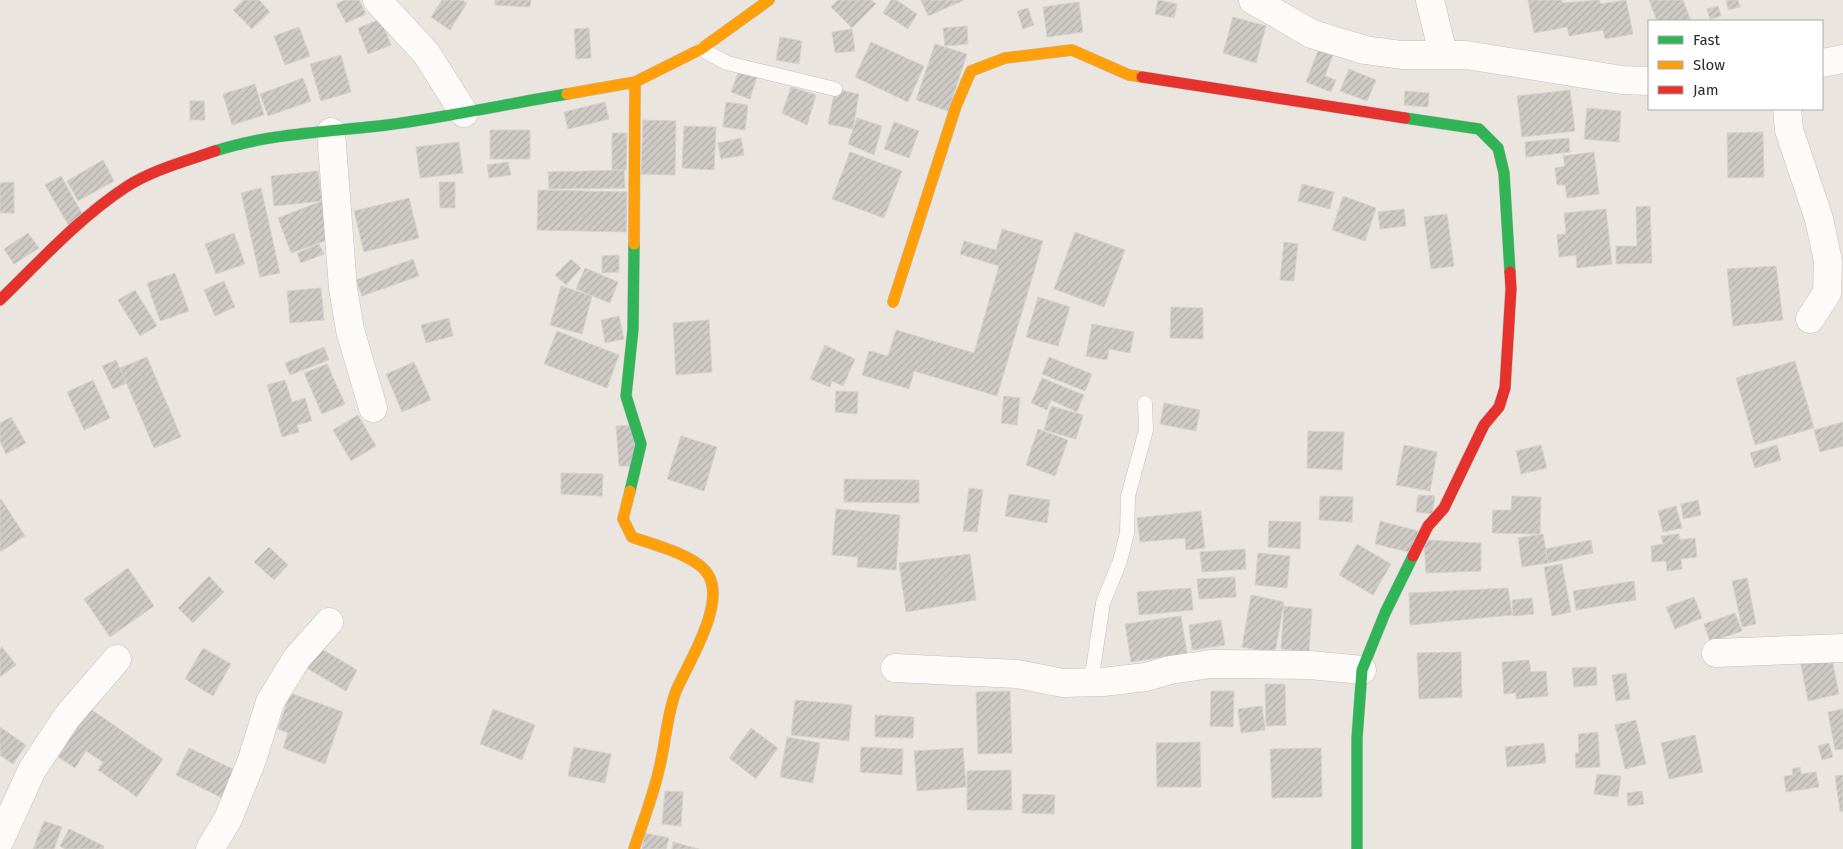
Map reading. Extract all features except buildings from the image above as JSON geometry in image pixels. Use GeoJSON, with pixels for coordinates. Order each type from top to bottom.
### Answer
{"type":"FeatureCollection","features":[{"type":"Feature","properties":{"kind":"street"},"geometry":{"type":"LineString","coordinates":[[377,0],[426,53],[464,113]]}},
{"type":"Feature","properties":{"kind":"street"},"geometry":{"type":"LineString","coordinates":[[0,300],[94,210],[128,186],[178,163],[227,147],[300,133],[331,132],[464,113],[635,82],[701,49],[769,0]]}},
{"type":"Feature","properties":{"kind":"street"},"geometry":{"type":"LineString","coordinates":[[1253,0],[1312,34],[1365,50],[1402,55],[1443,54],[1536,65],[1622,80],[1648,81]]}},
{"type":"Feature","properties":{"kind":"street"},"geometry":{"type":"LineString","coordinates":[[1430,0],[1443,54]]}},
{"type":"Feature","properties":{"kind":"street"},"geometry":{"type":"LineString","coordinates":[[893,302],[956,106],[970,71],[1005,58],[1072,50],[1129,75],[1478,129],[1498,148],[1504,173],[1512,289],[1505,388],[1499,407],[1484,425],[1444,508],[1428,526],[1384,613],[1362,670],[1357,738],[1357,849]]}},
{"type":"Feature","properties":{"kind":"street"},"geometry":{"type":"LineString","coordinates":[[1823,63],[1843,59]]}},
{"type":"Feature","properties":{"kind":"street"},"geometry":{"type":"LineString","coordinates":[[634,849],[654,792],[676,691],[696,650],[714,594],[708,575],[696,565],[673,551],[632,537],[623,519],[641,444],[628,408],[626,396],[633,329],[635,82]]}},
{"type":"Feature","properties":{"kind":"street"},"geometry":{"type":"LineString","coordinates":[[1787,110],[1789,130],[1819,218],[1828,261],[1827,293],[1810,319]]}},
{"type":"Feature","properties":{"kind":"street"},"geometry":{"type":"LineString","coordinates":[[331,132],[343,288],[350,330],[373,408]]}},
{"type":"Feature","properties":{"kind":"street"},"geometry":{"type":"LineString","coordinates":[[210,849],[228,819],[252,760],[270,702],[297,658],[328,622]]}},
{"type":"Feature","properties":{"kind":"street"},"geometry":{"type":"LineString","coordinates":[[1716,653],[1843,648]]}},
{"type":"Feature","properties":{"kind":"street"},"geometry":{"type":"LineString","coordinates":[[0,840],[32,770],[67,717],[117,659]]}},
{"type":"Feature","properties":{"kind":"street"},"geometry":{"type":"LineString","coordinates":[[895,668],[1017,674],[1063,683],[1146,677],[1170,670],[1210,664],[1310,665],[1362,670]]}},
{"type":"Feature","properties":{"kind":"lane"},"geometry":{"type":"LineString","coordinates":[[701,49],[727,64],[835,89]]}},
{"type":"Feature","properties":{"kind":"lane"},"geometry":{"type":"LineString","coordinates":[[1091,682],[1104,604],[1120,560],[1127,533],[1128,496],[1146,430],[1145,403]]}},
{"type":"Feature","properties":{"kind":"traffic: fast"},"geometry":{"type":"LineString","coordinates":[[215,151],[257,140],[410,122],[567,94]]}},
{"type":"Feature","properties":{"kind":"traffic: fast"},"geometry":{"type":"LineString","coordinates":[[1405,118],[1479,129],[1498,148],[1504,173],[1510,272]]}},
{"type":"Feature","properties":{"kind":"traffic: fast"},"geometry":{"type":"LineString","coordinates":[[630,491],[641,444],[626,396],[633,329],[634,244]]}},
{"type":"Feature","properties":{"kind":"traffic: fast"},"geometry":{"type":"LineString","coordinates":[[1357,849],[1357,738],[1362,670],[1385,613],[1413,556]]}},
{"type":"Feature","properties":{"kind":"traffic: slow"},"geometry":{"type":"LineString","coordinates":[[567,94],[635,82],[701,49],[769,0]]}},
{"type":"Feature","properties":{"kind":"traffic: slow"},"geometry":{"type":"LineString","coordinates":[[893,302],[956,106],[971,71],[1005,58],[1072,50],[1129,75],[1142,77]]}},
{"type":"Feature","properties":{"kind":"traffic: slow"},"geometry":{"type":"LineString","coordinates":[[634,244],[635,82]]}},
{"type":"Feature","properties":{"kind":"traffic: slow"},"geometry":{"type":"LineString","coordinates":[[630,491],[623,519],[632,537],[674,552],[695,562],[709,576],[713,588],[709,618],[673,700],[658,776],[634,849]]}},
{"type":"Feature","properties":{"kind":"traffic: jam"},"geometry":{"type":"LineString","coordinates":[[1142,77],[1405,118]]}},
{"type":"Feature","properties":{"kind":"traffic: jam"},"geometry":{"type":"LineString","coordinates":[[0,300],[76,226],[126,187],[158,171],[215,151]]}},
{"type":"Feature","properties":{"kind":"traffic: jam"},"geometry":{"type":"LineString","coordinates":[[1413,556],[1428,526],[1444,508],[1484,425],[1499,407],[1505,388],[1511,289],[1510,272]]}}]}
